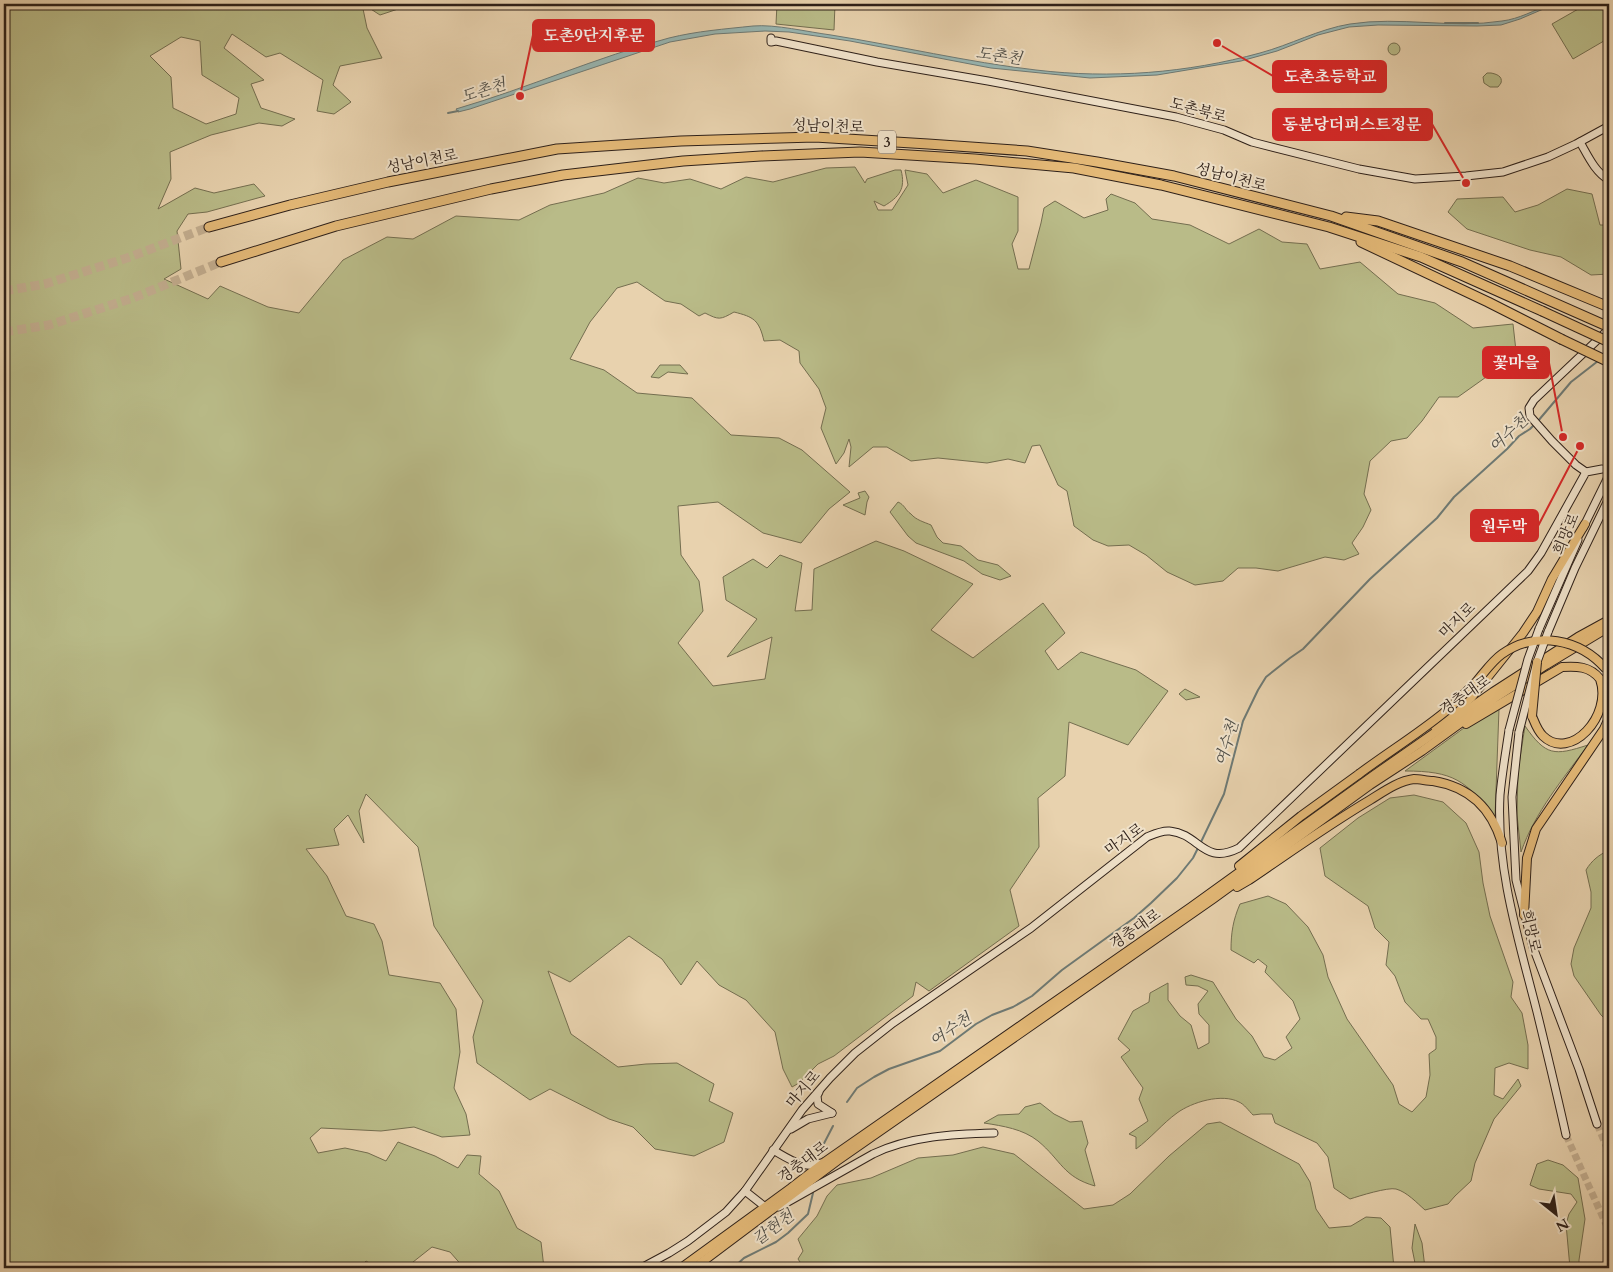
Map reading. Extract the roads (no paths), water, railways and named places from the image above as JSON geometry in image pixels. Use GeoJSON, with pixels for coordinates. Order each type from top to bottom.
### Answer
{"type":"FeatureCollection","features":[{"type":"Feature","properties":{"kind":"highway","name":"성남이천로"},"geometry":{"type":"LineString","coordinates":[[209,228],[290,204],[388,182],[557,149],[681,141],[815,137],[1027,152],[1174,176],[1331,216],[1462,262],[1609,328]]}},
{"type":"Feature","properties":{"kind":"highway","name":"성남이천로"},"geometry":{"type":"LineString","coordinates":[[221,262],[336,226],[491,189],[563,175],[683,161],[860,152],[975,159],[1074,168],[1161,185],[1329,227],[1421,257],[1609,342]]}},
{"type":"Feature","properties":{"kind":"highway"},"geometry":{"type":"LineString","coordinates":[[1331,216],[1378,221],[1510,266],[1609,308]]}},
{"type":"Feature","properties":{"kind":"highway"},"geometry":{"type":"LineString","coordinates":[[1329,227],[1609,362]]}},
{"type":"Feature","properties":{"kind":"main road","name":"도촌북로"},"geometry":{"type":"LineString","coordinates":[[771,40],[877,62],[1176,117],[1224,130],[1252,142],[1359,169],[1415,179],[1503,172],[1548,157],[1609,126]]}},
{"type":"Feature","properties":{"kind":"main road"},"geometry":{"type":"LineString","coordinates":[[1580,142],[1592,164],[1602,176],[1609,180]]}},
{"type":"Feature","properties":{"kind":"main road"},"geometry":{"type":"LineString","coordinates":[[1602,469],[1586,472],[1576,465],[1530,416],[1529,408],[1534,400],[1609,328]]}},
{"type":"Feature","properties":{"kind":"main road","name":"마지로"},"geometry":{"type":"LineString","coordinates":[[641,1268],[688,1241],[726,1212],[745,1191],[802,1110],[854,1053],[885,1029],[1031,928],[1146,836],[1170,831],[1183,835],[1207,851],[1218,854],[1228,853],[1239,848],[1251,838],[1310,779],[1528,571],[1541,554],[1586,472]]}},
{"type":"Feature","properties":{"kind":"main road","name":"희망로"},"geometry":{"type":"LineString","coordinates":[[1566,1135],[1514,922],[1506,880],[1500,795],[1509,730],[1538,629],[1585,524],[1609,476]]}},
{"type":"Feature","properties":{"kind":"main road","name":"희망로"},"geometry":{"type":"LineString","coordinates":[[1597,1124],[1579,1069],[1533,947],[1524,915],[1516,880],[1512,797],[1519,732],[1536,662],[1574,568],[1609,498]]}},
{"type":"Feature","properties":{"kind":"main road"},"geometry":{"type":"LineString","coordinates":[[1374,775],[1471,698],[1523,633],[1537,612],[1552,578],[1585,524]]}},
{"type":"Feature","properties":{"kind":"main road","name":"경충대로"},"geometry":{"type":"LineString","coordinates":[[694,1268],[826,1161],[1191,907],[1374,775],[1508,682],[1578,637],[1609,620]]}},
{"type":"Feature","properties":{"kind":"main road","name":"경충대로"},"geometry":{"type":"LineString","coordinates":[[681,1268],[1213,899],[1370,784],[1422,752],[1495,698],[1609,627]]}},
{"type":"Feature","properties":{"kind":"main road"},"geometry":{"type":"LineString","coordinates":[[1191,907],[1301,816],[1445,712],[1502,654],[1517,646],[1534,642],[1555,641],[1571,644],[1586,652],[1599,661],[1608,673]]}},
{"type":"Feature","properties":{"kind":"main road"},"geometry":{"type":"LineString","coordinates":[[1422,752],[1562,667],[1575,666],[1586,668],[1598,677],[1604,686],[1607,697],[1606,709],[1601,720],[1580,740],[1568,743],[1554,742],[1544,737],[1536,727],[1532,716],[1536,662]]}},
{"type":"Feature","properties":{"kind":"main road"},"geometry":{"type":"LineString","coordinates":[[1524,915],[1527,858],[1536,829],[1604,729],[1609,718]]}},
{"type":"Feature","properties":{"kind":"main road"},"geometry":{"type":"LineString","coordinates":[[1213,899],[1249,880],[1371,799],[1397,784],[1415,779],[1447,783],[1460,788],[1472,796],[1493,822],[1502,843]]}},
{"type":"Feature","properties":{"kind":"main road"},"geometry":{"type":"LineString","coordinates":[[788,1130],[808,1119],[832,1113],[818,1104],[817,1096],[820,1090]]}},
{"type":"Feature","properties":{"kind":"main road"},"geometry":{"type":"LineString","coordinates":[[745,1191],[766,1210],[887,1147],[949,1136],[994,1134]]}},
{"type":"Feature","properties":{"kind":"main road"},"geometry":{"type":"LineString","coordinates":[[782,1139],[783,1150],[788,1159]]}},
{"type":"Feature","properties":{"kind":"main road"},"geometry":{"type":"LineString","coordinates":[[773,1150],[804,1166],[814,1166],[826,1161]]}},
{"type":"Feature","properties":{"kind":"water"},"geometry":{"type":"Polygon","coordinates":[[[1550,4],[1555,4],[1501,25],[1378,25],[1349,27],[1318,35],[1277,51],[1241,61],[1157,75],[1090,78],[991,68],[850,41],[789,32],[765,31],[715,34],[670,42],[470,109],[458,112],[456,109],[510,92],[615,54],[669,38],[700,32],[753,26],[771,26],[857,39],[1010,67],[1064,73],[1121,74],[1177,70],[1232,60],[1271,50],[1338,26],[1350,24],[1388,21],[1483,23],[1515,18],[1550,4]]]}},
{"type":"Feature","properties":{"kind":"waterway","name":"도촌천"},"geometry":{"type":"LineString","coordinates":[[1445,23],[1478,23]]}},
{"type":"Feature","properties":{"kind":"waterway","name":"도촌천"},"geometry":{"type":"LineString","coordinates":[[448,113],[458,111]]}},
{"type":"Feature","properties":{"kind":"waterway","name":"여수천"},"geometry":{"type":"LineString","coordinates":[[1603,356],[1609,352]]}},
{"type":"Feature","properties":{"kind":"waterway","name":"여수천"},"geometry":{"type":"LineString","coordinates":[[1538,421],[1571,382],[1598,361]]}},
{"type":"Feature","properties":{"kind":"waterway","name":"여수천"},"geometry":{"type":"LineString","coordinates":[[1200,844],[1224,794],[1243,721],[1266,677],[1303,649],[1370,579],[1437,518],[1454,497],[1519,436],[1535,424]]}},
{"type":"Feature","properties":{"kind":"waterway","name":"여수천"},"geometry":{"type":"LineString","coordinates":[[847,1102],[857,1088],[874,1077],[889,1069],[940,1051],[976,1024],[1032,996],[1062,970],[1134,918],[1151,903],[1177,878],[1193,858],[1198,848]]}},
{"type":"Feature","properties":{"kind":"waterway","name":"갈현천"},"geometry":{"type":"LineString","coordinates":[[818,1155],[833,1126]]}},
{"type":"Feature","properties":{"kind":"waterway","name":"갈현천"},"geometry":{"type":"LineString","coordinates":[[733,1268],[744,1258],[776,1242],[788,1233],[808,1214],[813,1193]]}},
{"type":"Feature","properties":{"kind":"tunnel"},"geometry":{"type":"LineString","coordinates":[[4,291],[45,284],[127,258],[209,227]]}},
{"type":"Feature","properties":{"kind":"tunnel"},"geometry":{"type":"LineString","coordinates":[[4,332],[49,325],[133,298],[221,262]]}},
{"type":"Feature","properties":{"kind":"tunnel"},"geometry":{"type":"LineString","coordinates":[[1597,1124],[1609,1153]]}},
{"type":"Feature","properties":{"kind":"tunnel"},"geometry":{"type":"LineString","coordinates":[[1566,1135],[1609,1231]]}},
{"type":"Feature","properties":{"kind":"place","name":"도촌초등학교"},"geometry":{"type":"Point","coordinates":[1217,43]}},
{"type":"Feature","properties":{"kind":"place","name":"도촌9단지후문"},"geometry":{"type":"Point","coordinates":[520,96]}},
{"type":"Feature","properties":{"kind":"place","name":"동분당더퍼스트정문"},"geometry":{"type":"Point","coordinates":[1466,183]}},
{"type":"Feature","properties":{"kind":"place","name":"꽃마을"},"geometry":{"type":"Point","coordinates":[1563,437]}},
{"type":"Feature","properties":{"kind":"place","name":"원두막"},"geometry":{"type":"Point","coordinates":[1580,446]}}]}
